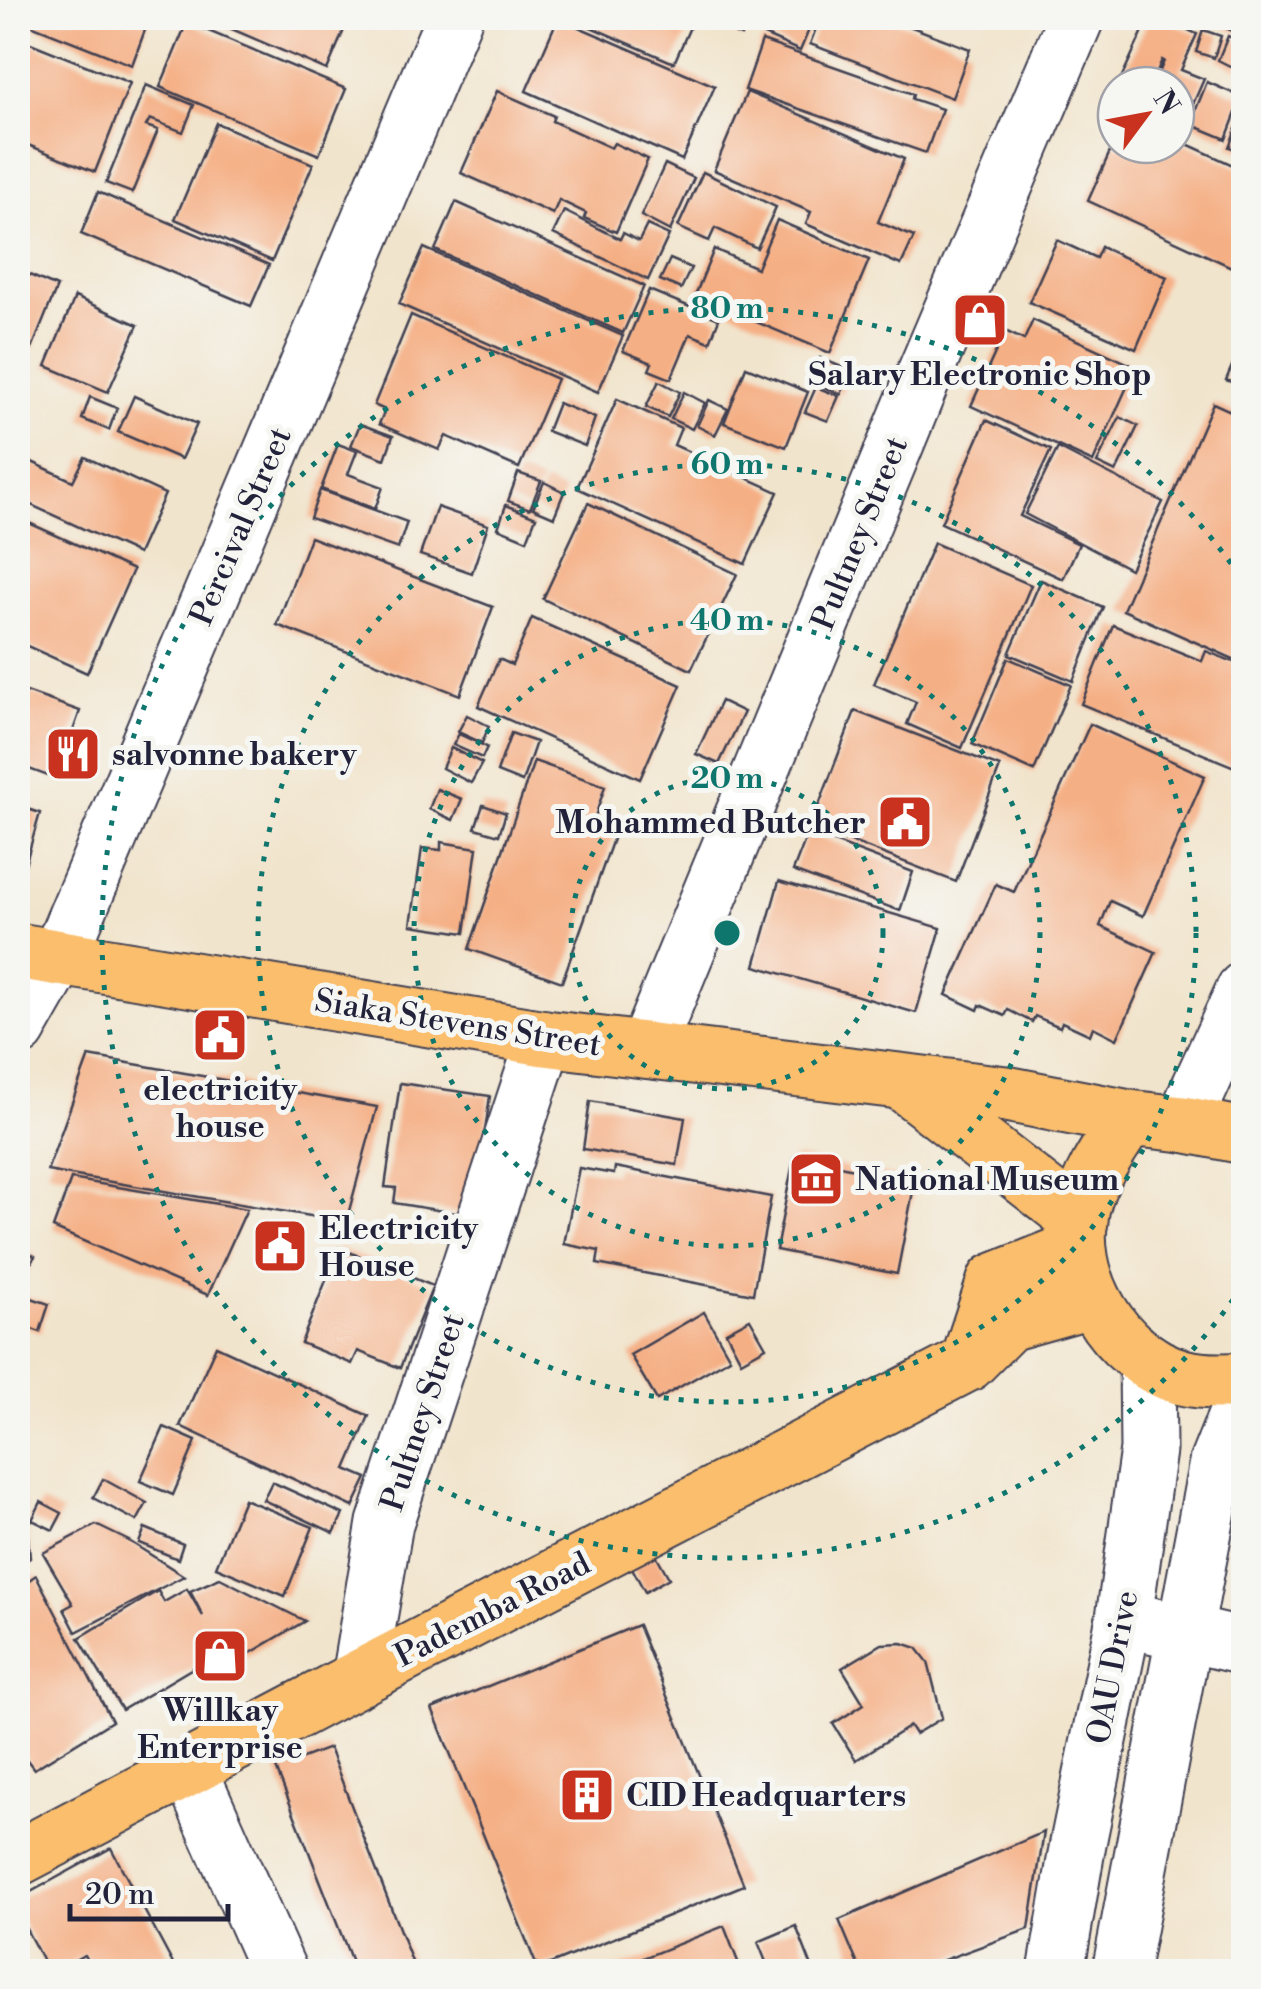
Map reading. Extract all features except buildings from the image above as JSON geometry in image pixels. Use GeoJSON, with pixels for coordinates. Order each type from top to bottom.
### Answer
{"type":"FeatureCollection","features":[{"type":"Feature","properties":{"kind":"main road","name":"Siaka Stevens Street"},"geometry":{"type":"LineString","coordinates":[[38,955],[545,1038],[1006,1094],[1226,1132]]}},
{"type":"Feature","properties":{"kind":"main road"},"geometry":{"type":"LineString","coordinates":[[900,1080],[1079,1235]]}},
{"type":"Feature","properties":{"kind":"main road"},"geometry":{"type":"LineString","coordinates":[[1129,1118],[1091,1180],[1081,1208],[1079,1235],[1084,1282],[1116,1333],[1147,1361],[1179,1376],[1215,1382],[1244,1380]]}},
{"type":"Feature","properties":{"kind":"main road"},"geometry":{"type":"LineString","coordinates":[[968,1363],[996,1281],[1079,1235]]}},
{"type":"Feature","properties":{"kind":"main road","name":"Pademba Road"},"geometry":{"type":"LineString","coordinates":[[18,1858],[968,1363],[1008,1323],[1093,1299]]}},
{"type":"Feature","properties":{"kind":"street","name":"Percival Street"},"geometry":{"type":"LineString","coordinates":[[18,1030],[38,955],[454,18]]}},
{"type":"Feature","properties":{"kind":"street","name":"Pultney Street"},"geometry":{"type":"LineString","coordinates":[[646,1050],[1076,18]]}},
{"type":"Feature","properties":{"kind":"street"},"geometry":{"type":"LineString","coordinates":[[1226,1132],[1244,990]]}},
{"type":"Feature","properties":{"kind":"street","name":"Pultney Street"},"geometry":{"type":"LineString","coordinates":[[359,1678],[385,1522],[545,1038]]}},
{"type":"Feature","properties":{"kind":"street","name":"OAU Drive"},"geometry":{"type":"LineString","coordinates":[[1056,1972],[1124,1618],[1148,1450],[1147,1361]]}},
{"type":"Feature","properties":{"kind":"street","name":"OAU Drive"},"geometry":{"type":"LineString","coordinates":[[1120,1972],[1217,1463],[1244,1396]]}},
{"type":"Feature","properties":{"kind":"street"},"geometry":{"type":"LineString","coordinates":[[1124,1618],[1244,1646]]}},
{"type":"Feature","properties":{"kind":"street"},"geometry":{"type":"LineString","coordinates":[[189,1769],[279,1972]]}},
{"type":"Feature","properties":{"kind":"place","name":"Salary Electronic Shop"},"geometry":{"type":"Point","coordinates":[980,320]}},
{"type":"Feature","properties":{"kind":"place","name":"salvonne bakery"},"geometry":{"type":"Point","coordinates":[73,754]}},
{"type":"Feature","properties":{"kind":"place","name":"Mohammed Butcher"},"geometry":{"type":"Point","coordinates":[905,822]}},
{"type":"Feature","properties":{"kind":"place","name":"electricity house"},"geometry":{"type":"Point","coordinates":[220,1035]}},
{"type":"Feature","properties":{"kind":"place","name":"National Museum"},"geometry":{"type":"Point","coordinates":[816,1179]}},
{"type":"Feature","properties":{"kind":"place","name":"Electricity House"},"geometry":{"type":"Point","coordinates":[280,1246]}},
{"type":"Feature","properties":{"kind":"place","name":"Willkay Enterprise"},"geometry":{"type":"Point","coordinates":[220,1656]}},
{"type":"Feature","properties":{"kind":"place","name":"CID Headquarters"},"geometry":{"type":"Point","coordinates":[587,1795]}}]}
